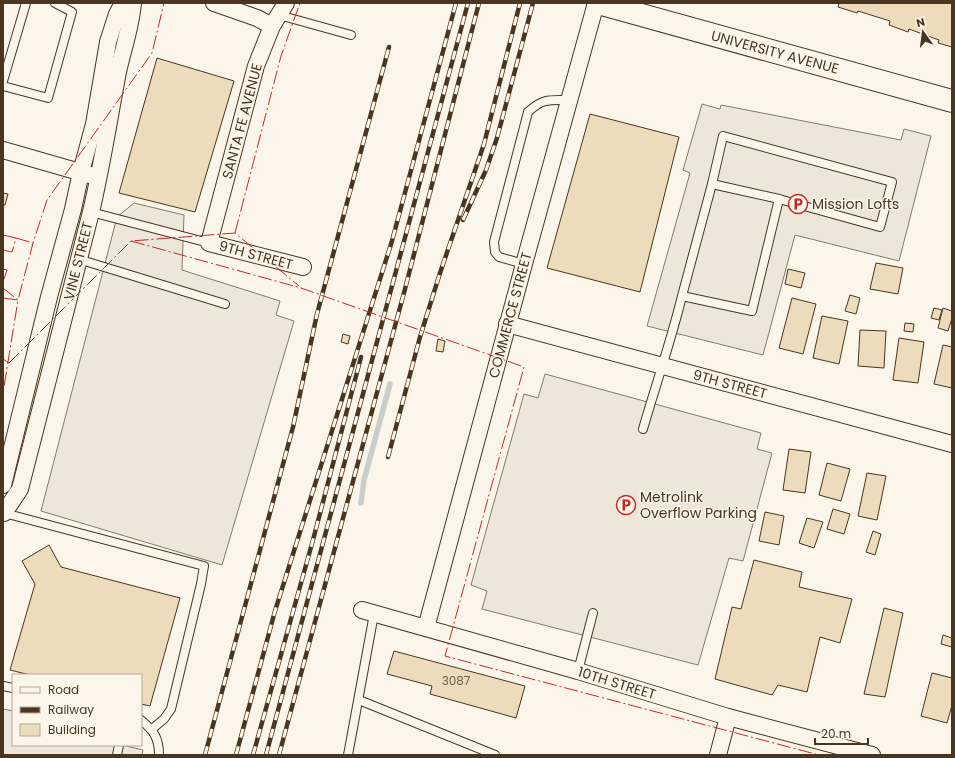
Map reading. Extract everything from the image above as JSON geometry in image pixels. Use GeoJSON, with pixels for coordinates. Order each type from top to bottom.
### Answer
{"type":"FeatureCollection","features":[{"type":"Feature","properties":{"kind":"main road","name":"UNIVERSITY AVENUE"},"geometry":{"type":"LineString","coordinates":[[597,3],[952,101]]}},
{"type":"Feature","properties":{"kind":"street","name":"VINE STREET"},"geometry":{"type":"LineString","coordinates":[[3,484],[49,297],[73,209],[80,172],[94,124],[108,42],[122,3]]}},
{"type":"Feature","properties":{"kind":"street","name":"VINE STREET"},"geometry":{"type":"LineString","coordinates":[[3,511],[20,489],[91,212],[99,178],[119,71],[131,20],[133,3]]}},
{"type":"Feature","properties":{"kind":"street"},"geometry":{"type":"LineString","coordinates":[[214,3],[257,18],[279,15]]}},
{"type":"Feature","properties":{"kind":"street","name":"COMMERCE STREET"},"geometry":{"type":"LineString","coordinates":[[426,628],[507,324],[597,3]]}},
{"type":"Feature","properties":{"kind":"street","name":"SANTA FE AVENUE"},"geometry":{"type":"LineString","coordinates":[[209,243],[256,66],[279,15]]}},
{"type":"Feature","properties":{"kind":"street"},"geometry":{"type":"LineString","coordinates":[[3,150],[99,178]]}},
{"type":"Feature","properties":{"kind":"street","name":"9TH STREET"},"geometry":{"type":"LineString","coordinates":[[209,243],[303,267]]}},
{"type":"Feature","properties":{"kind":"street","name":"9TH STREET"},"geometry":{"type":"LineString","coordinates":[[507,324],[952,444]]}},
{"type":"Feature","properties":{"kind":"street","name":"10TH STREET"},"geometry":{"type":"LineString","coordinates":[[368,612],[578,671],[728,717],[872,755]]}},
{"type":"Feature","properties":{"kind":"street"},"geometry":{"type":"LineString","coordinates":[[718,755],[728,717]]}},
{"type":"Feature","properties":{"kind":"lane"},"geometry":{"type":"LineString","coordinates":[[3,81],[26,3]]}},
{"type":"Feature","properties":{"kind":"lane"},"geometry":{"type":"LineString","coordinates":[[3,86],[48,98],[72,12],[55,3]]}},
{"type":"Feature","properties":{"kind":"lane"},"geometry":{"type":"LineString","coordinates":[[279,15],[351,35]]}},
{"type":"Feature","properties":{"kind":"lane"},"geometry":{"type":"LineString","coordinates":[[524,264],[499,257],[495,252],[494,242],[528,112],[536,104],[547,100],[569,100]]}},
{"type":"Feature","properties":{"kind":"lane"},"geometry":{"type":"LineString","coordinates":[[643,429],[661,366],[670,344],[723,136],[892,182],[880,227],[779,199],[712,184]]}},
{"type":"Feature","properties":{"kind":"lane"},"geometry":{"type":"LineString","coordinates":[[682,296],[752,311],[779,199]]}},
{"type":"Feature","properties":{"kind":"lane"},"geometry":{"type":"LineString","coordinates":[[91,212],[209,243]]}},
{"type":"Feature","properties":{"kind":"lane"},"geometry":{"type":"LineString","coordinates":[[78,259],[225,304]]}},
{"type":"Feature","properties":{"kind":"lane"},"geometry":{"type":"LineString","coordinates":[[3,511],[204,566],[171,709],[164,719],[152,729]]}},
{"type":"Feature","properties":{"kind":"lane"},"geometry":{"type":"LineString","coordinates":[[348,755],[359,700],[368,612]]}},
{"type":"Feature","properties":{"kind":"lane"},"geometry":{"type":"LineString","coordinates":[[578,671],[593,613]]}},
{"type":"Feature","properties":{"kind":"lane"},"geometry":{"type":"LineString","coordinates":[[359,700],[495,755]]}},
{"type":"Feature","properties":{"kind":"lane"},"geometry":{"type":"LineString","coordinates":[[142,721],[152,729],[159,744],[159,755]]}},
{"type":"Feature","properties":{"kind":"shaded area","name":"Mission Lofts"},"geometry":{"type":"Polygon","coordinates":[[[702,104],[720,109],[721,105],[901,140],[904,129],[931,136],[899,261],[795,235],[763,355],[647,326],[690,173],[683,170],[702,104]]]}},
{"type":"Feature","properties":{"kind":"shaded area"},"geometry":{"type":"Polygon","coordinates":[[[134,203],[184,215],[182,270],[280,301],[276,315],[294,321],[222,565],[41,511],[117,217],[134,203]]]}},
{"type":"Feature","properties":{"kind":"shaded area","name":"Metrolink Overflow Parking"},"geometry":{"type":"Polygon","coordinates":[[[545,374],[761,433],[757,449],[772,453],[743,561],[729,558],[698,665],[482,609],[487,591],[471,585],[524,394],[538,398],[545,374]]]}},
{"type":"Feature","properties":{"kind":"shaded area"},"geometry":{"type":"Polygon","coordinates":[[[3,709],[12,711],[12,746],[126,746],[143,750],[142,755],[3,755],[3,709]]]}},
{"type":"Feature","properties":{"kind":"building"},"geometry":{"type":"Polygon","coordinates":[[[839,3],[952,3],[952,47],[938,43],[939,40],[909,29],[908,32],[889,25],[890,21],[858,11],[857,13],[838,7],[839,3]]]}},
{"type":"Feature","properties":{"kind":"building"},"geometry":{"type":"Polygon","coordinates":[[[157,58],[234,81],[195,212],[119,193],[157,58]]]}},
{"type":"Feature","properties":{"kind":"building"},"geometry":{"type":"Polygon","coordinates":[[[590,114],[679,137],[640,292],[547,268],[590,114]]]}},
{"type":"Feature","properties":{"kind":"building"},"geometry":{"type":"Polygon","coordinates":[[[3,193],[8,194],[5,205],[3,205],[3,193]]]}},
{"type":"Feature","properties":{"kind":"building"},"geometry":{"type":"Polygon","coordinates":[[[876,263],[903,268],[898,294],[870,289],[876,263]]]}},
{"type":"Feature","properties":{"kind":"building"},"geometry":{"type":"Polygon","coordinates":[[[788,269],[805,273],[801,288],[785,284],[788,269]]]}},
{"type":"Feature","properties":{"kind":"building"},"geometry":{"type":"Polygon","coordinates":[[[850,295],[860,298],[856,314],[845,311],[850,295]]]}},
{"type":"Feature","properties":{"kind":"building"},"geometry":{"type":"Polygon","coordinates":[[[792,298],[816,304],[803,354],[779,348],[792,298]]]}},
{"type":"Feature","properties":{"kind":"building"},"geometry":{"type":"Polygon","coordinates":[[[934,308],[942,310],[939,320],[931,318],[934,308]]]}},
{"type":"Feature","properties":{"kind":"building"},"geometry":{"type":"Polygon","coordinates":[[[943,308],[952,311],[952,318],[948,331],[938,328],[943,308]]]}},
{"type":"Feature","properties":{"kind":"building"},"geometry":{"type":"Polygon","coordinates":[[[822,316],[848,321],[839,364],[813,358],[822,316]]]}},
{"type":"Feature","properties":{"kind":"building"},"geometry":{"type":"Polygon","coordinates":[[[905,323],[914,324],[913,332],[904,331],[905,323]]]}},
{"type":"Feature","properties":{"kind":"building"},"geometry":{"type":"Polygon","coordinates":[[[860,330],[886,331],[884,368],[858,366],[860,330]]]}},
{"type":"Feature","properties":{"kind":"building"},"geometry":{"type":"Polygon","coordinates":[[[343,334],[350,336],[348,344],[341,342],[343,334]]]}},
{"type":"Feature","properties":{"kind":"building"},"geometry":{"type":"Polygon","coordinates":[[[899,338],[924,342],[918,383],[893,380],[899,338]]]}},
{"type":"Feature","properties":{"kind":"building"},"geometry":{"type":"Polygon","coordinates":[[[438,339],[445,341],[443,352],[436,351],[438,339]]]}},
{"type":"Feature","properties":{"kind":"building"},"geometry":{"type":"Polygon","coordinates":[[[943,345],[952,347],[952,388],[934,384],[943,345]]]}},
{"type":"Feature","properties":{"kind":"building"},"geometry":{"type":"Polygon","coordinates":[[[789,449],[811,452],[805,493],[783,490],[789,449]]]}},
{"type":"Feature","properties":{"kind":"building"},"geometry":{"type":"Polygon","coordinates":[[[827,463],[850,469],[841,501],[819,495],[827,463]]]}},
{"type":"Feature","properties":{"kind":"building"},"geometry":{"type":"Polygon","coordinates":[[[867,473],[886,476],[877,520],[858,516],[867,473]]]}},
{"type":"Feature","properties":{"kind":"building"},"geometry":{"type":"Polygon","coordinates":[[[833,509],[850,514],[844,534],[827,529],[833,509]]]}},
{"type":"Feature","properties":{"kind":"building"},"geometry":{"type":"Polygon","coordinates":[[[765,512],[784,516],[779,545],[759,541],[765,512]]]}},
{"type":"Feature","properties":{"kind":"building"},"geometry":{"type":"Polygon","coordinates":[[[807,518],[823,522],[814,548],[799,543],[807,518]]]}},
{"type":"Feature","properties":{"kind":"building"},"geometry":{"type":"Polygon","coordinates":[[[873,531],[881,534],[875,555],[866,552],[873,531]]]}},
{"type":"Feature","properties":{"kind":"building"},"geometry":{"type":"Polygon","coordinates":[[[49,545],[61,567],[180,598],[150,706],[142,704],[142,674],[26,674],[10,670],[35,584],[22,561],[49,545]]]}},
{"type":"Feature","properties":{"kind":"building"},"geometry":{"type":"Polygon","coordinates":[[[754,560],[802,572],[799,587],[852,599],[840,643],[820,637],[807,692],[778,685],[772,695],[715,679],[732,607],[741,609],[754,560]]]}},
{"type":"Feature","properties":{"kind":"building"},"geometry":{"type":"Polygon","coordinates":[[[884,608],[903,613],[885,697],[864,694],[884,608]]]}},
{"type":"Feature","properties":{"kind":"building"},"geometry":{"type":"Polygon","coordinates":[[[943,635],[952,638],[952,647],[941,644],[943,635]]]}},
{"type":"Feature","properties":{"kind":"building"},"geometry":{"type":"Polygon","coordinates":[[[394,651],[525,686],[516,718],[430,694],[432,686],[387,674],[394,651]]]}},
{"type":"Feature","properties":{"kind":"building"},"geometry":{"type":"Polygon","coordinates":[[[932,673],[952,678],[952,705],[947,723],[921,716],[932,673]]]}},
{"type":"Feature","properties":{"kind":"waterway"},"geometry":{"type":"LineString","coordinates":[[361,503],[364,480],[390,384]]}},
{"type":"Feature","properties":{"kind":"railway"},"geometry":{"type":"LineString","coordinates":[[236,755],[275,611],[392,241],[456,3]]}},
{"type":"Feature","properties":{"kind":"railway"},"geometry":{"type":"LineString","coordinates":[[266,755],[468,3]]}},
{"type":"Feature","properties":{"kind":"railway"},"geometry":{"type":"LineString","coordinates":[[279,755],[405,289],[479,3]]}},
{"type":"Feature","properties":{"kind":"railway"},"geometry":{"type":"LineString","coordinates":[[388,457],[420,337],[484,144],[520,3]]}},
{"type":"Feature","properties":{"kind":"railway"},"geometry":{"type":"LineString","coordinates":[[463,220],[486,170],[497,138],[533,3]]}},
{"type":"Feature","properties":{"kind":"railway"},"geometry":{"type":"LineString","coordinates":[[205,755],[293,427],[317,314],[389,47]]}},
{"type":"Feature","properties":{"kind":"railway"},"geometry":{"type":"LineString","coordinates":[[253,755],[313,540],[361,357]]}},
{"type":"Feature","properties":{"kind":"power"},"geometry":{"type":"LineString","coordinates":[[3,288],[18,300],[33,243],[47,200],[152,53],[164,3]]}},
{"type":"Feature","properties":{"kind":"power"},"geometry":{"type":"LineString","coordinates":[[235,233],[281,56],[300,3]]}},
{"type":"Feature","properties":{"kind":"power"},"geometry":{"type":"LineString","coordinates":[[9,363],[131,241],[235,233],[299,286]]}},
{"type":"Feature","properties":{"kind":"power"},"geometry":{"type":"LineString","coordinates":[[3,235],[16,238],[12,252],[3,250]]}},
{"type":"Feature","properties":{"kind":"power"},"geometry":{"type":"LineString","coordinates":[[16,238],[33,243]]}},
{"type":"Feature","properties":{"kind":"power"},"geometry":{"type":"LineString","coordinates":[[131,241],[301,288],[524,367],[445,656],[819,755]]}},
{"type":"Feature","properties":{"kind":"power"},"geometry":{"type":"LineString","coordinates":[[3,269],[7,270],[3,282]]}},
{"type":"Feature","properties":{"kind":"power"},"geometry":{"type":"LineString","coordinates":[[3,298],[18,300],[3,393]]}},
{"type":"Feature","properties":{"kind":"power"},"geometry":{"type":"LineString","coordinates":[[3,359],[9,363]]}},
{"type":"Feature","properties":{"kind":"place","name":"Mission Lofts"},"geometry":{"type":"Point","coordinates":[798,204]}},
{"type":"Feature","properties":{"kind":"place","name":"Metrolink Overflow Parking"},"geometry":{"type":"Point","coordinates":[626,505]}}]}
